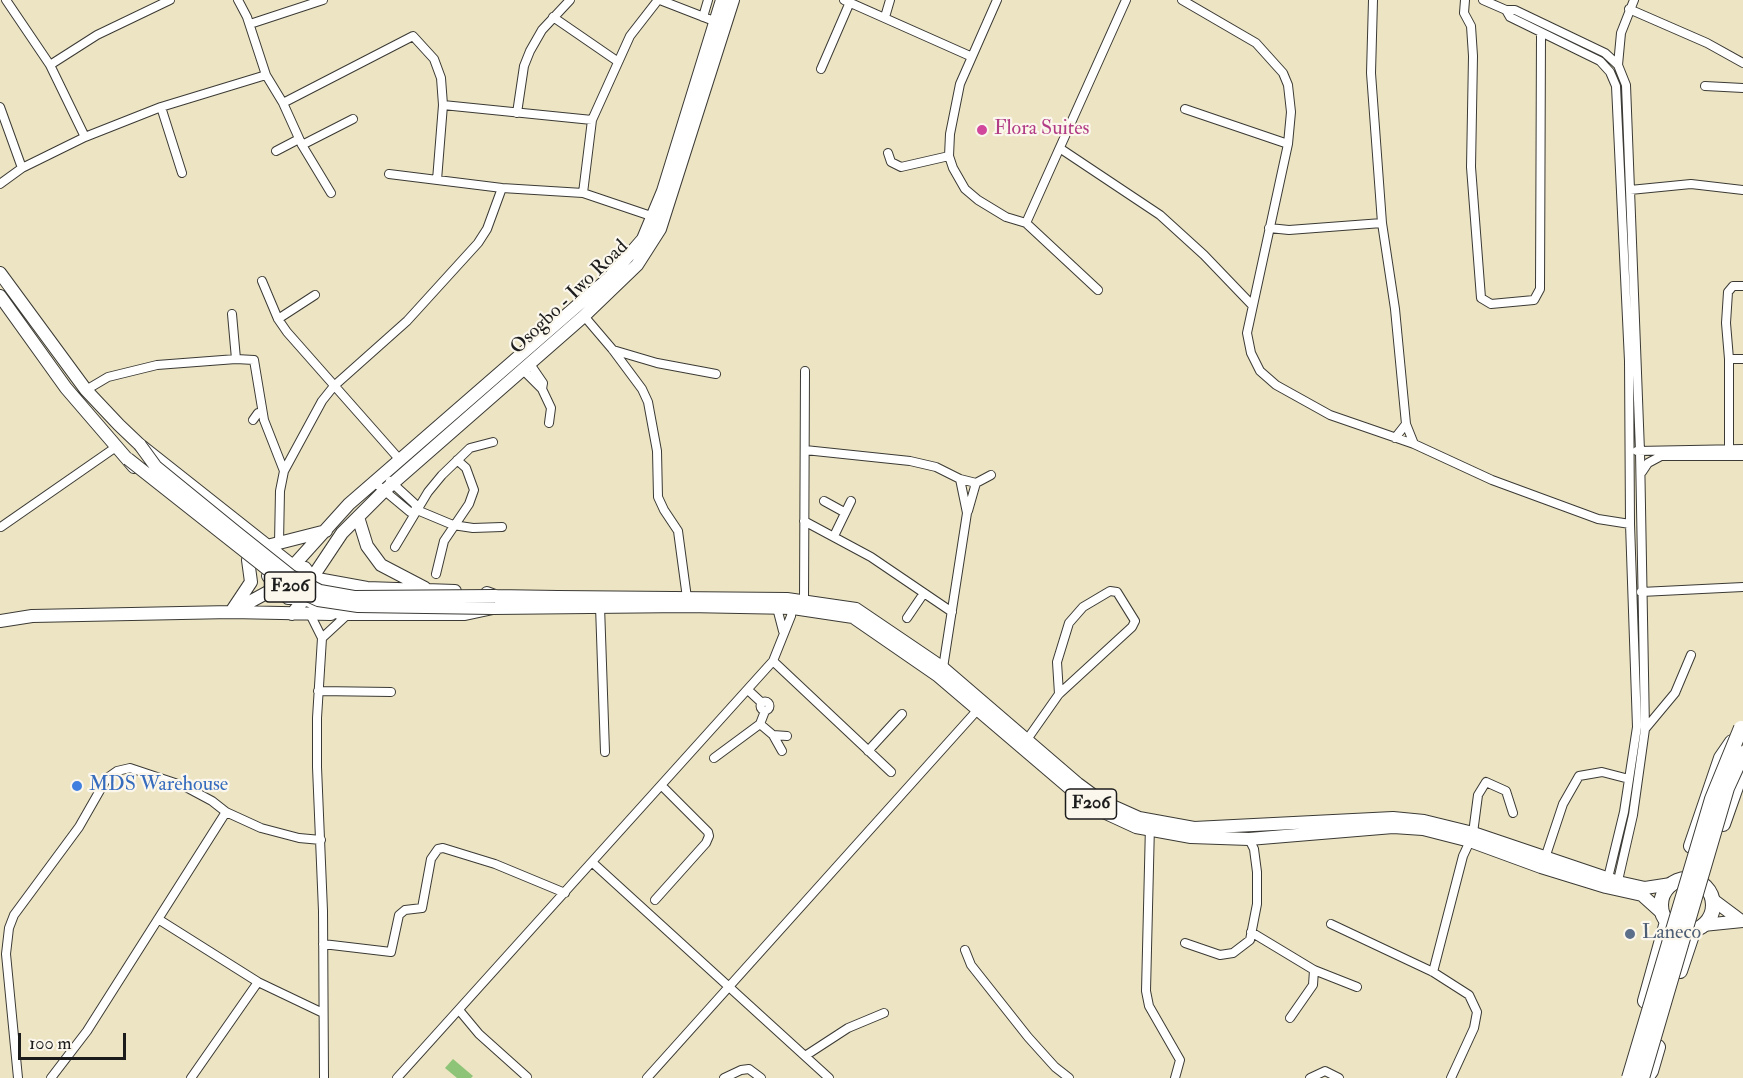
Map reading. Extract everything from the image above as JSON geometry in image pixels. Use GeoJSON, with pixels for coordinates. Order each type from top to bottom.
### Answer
{"type":"FeatureCollection","features":[{"type":"Feature","properties":{"kind":"highway"},"geometry":{"type":"LineString","coordinates":[[1628,1078],[1629,1059],[1664,917],[1662,897],[1676,882],[1721,758],[1742,727]]}},
{"type":"Feature","properties":{"kind":"highway"},"geometry":{"type":"LineString","coordinates":[[1628,1078],[1712,799],[1742,727]]}},
{"type":"Feature","properties":{"kind":"highway"},"geometry":{"type":"LineString","coordinates":[[1644,1078],[1727,788],[1743,753]]}},
{"type":"Feature","properties":{"kind":"highway"},"geometry":{"type":"LineString","coordinates":[[1644,1078],[1651,1071],[1669,1002],[1698,927],[1711,913],[1709,893],[1713,852],[1743,767]]}},
{"type":"Feature","properties":{"kind":"highway"},"geometry":{"type":"LineString","coordinates":[[1676,882],[1695,880],[1709,893]]}},
{"type":"Feature","properties":{"kind":"highway"},"geometry":{"type":"LineString","coordinates":[[1664,917],[1681,930],[1698,927]]}},
{"type":"Feature","properties":{"kind":"main road","name":"Osogbo - Iwo Road"},"geometry":{"type":"LineString","coordinates":[[293,566],[379,478],[609,279],[643,239],[654,217],[709,19],[722,0]]}},
{"type":"Feature","properties":{"kind":"main road","name":"Osogbo - Iwo Road"},"geometry":{"type":"LineString","coordinates":[[312,578],[342,533],[388,487],[584,316],[637,265],[660,229],[733,0]]}},
{"type":"Feature","properties":{"kind":"main road"},"geometry":{"type":"LineString","coordinates":[[0,273],[6,296],[66,388],[116,447],[144,478],[259,569],[279,586],[288,598],[302,598],[344,614],[465,614],[494,602],[484,592],[376,590],[312,578]]}},
{"type":"Feature","properties":{"kind":"main road"},"geometry":{"type":"LineString","coordinates":[[6,296],[86,390],[140,445],[274,547],[293,566],[305,568],[312,578],[312,588],[302,598],[292,614]]}},
{"type":"Feature","properties":{"kind":"main road","name":"F206"},"geometry":{"type":"LineString","coordinates":[[140,445],[156,467],[237,533],[291,576],[320,591],[354,597],[600,606],[796,602],[856,609],[943,668],[979,708],[1026,741],[1101,801],[1150,826],[1194,828],[1393,818],[1424,821],[1545,858],[1642,895],[1664,917]]}},
{"type":"Feature","properties":{"kind":"main road","name":"F206"},"geometry":{"type":"LineString","coordinates":[[128,459],[290,587],[318,600],[358,606],[687,598],[776,603]]}},
{"type":"Feature","properties":{"kind":"main road"},"geometry":{"type":"LineString","coordinates":[[358,517],[367,546],[381,565],[429,590]]}},
{"type":"Feature","properties":{"kind":"main road"},"geometry":{"type":"LineString","coordinates":[[274,547],[326,531]]}},
{"type":"Feature","properties":{"kind":"main road"},"geometry":{"type":"LineString","coordinates":[[259,569],[268,564],[274,547]]}},
{"type":"Feature","properties":{"kind":"main road"},"geometry":{"type":"LineString","coordinates":[[231,612],[251,582],[248,560]]}},
{"type":"Feature","properties":{"kind":"main road"},"geometry":{"type":"LineString","coordinates":[[231,612],[279,586],[282,573],[293,566]]}},
{"type":"Feature","properties":{"kind":"main road","name":"F206"},"geometry":{"type":"LineString","coordinates":[[796,602],[853,617],[937,675],[979,708],[1097,809],[1150,826],[1191,837],[1249,839],[1393,827],[1423,829],[1472,837],[1541,867],[1612,884],[1645,888],[1676,882]]}},
{"type":"Feature","properties":{"kind":"main road","name":"F206"},"geometry":{"type":"LineString","coordinates":[[0,621],[32,616],[231,612],[344,614]]}},
{"type":"Feature","properties":{"kind":"main road"},"geometry":{"type":"LineString","coordinates":[[1709,893],[1741,920]]}},
{"type":"Feature","properties":{"kind":"main road"},"geometry":{"type":"LineString","coordinates":[[1698,927],[1741,920]]}},
{"type":"Feature","properties":{"kind":"street"},"geometry":{"type":"LineString","coordinates":[[6,0],[50,65],[85,137]]}},
{"type":"Feature","properties":{"kind":"street"},"geometry":{"type":"LineString","coordinates":[[50,65],[97,35],[170,0]]}},
{"type":"Feature","properties":{"kind":"street"},"geometry":{"type":"LineString","coordinates":[[238,0],[250,24],[266,75],[283,103],[300,142],[331,193]]}},
{"type":"Feature","properties":{"kind":"street"},"geometry":{"type":"LineString","coordinates":[[250,24],[323,0]]}},
{"type":"Feature","properties":{"kind":"street"},"geometry":{"type":"LineString","coordinates":[[517,112],[524,66],[530,51],[542,30],[570,0]]}},
{"type":"Feature","properties":{"kind":"street"},"geometry":{"type":"LineString","coordinates":[[583,193],[592,120],[630,36],[659,0],[709,19],[708,0]]}},
{"type":"Feature","properties":{"kind":"street"},"geometry":{"type":"LineString","coordinates":[[885,16],[890,0]]}},
{"type":"Feature","properties":{"kind":"street"},"geometry":{"type":"LineString","coordinates":[[997,0],[970,56],[953,113],[949,156],[958,178],[978,200],[1006,217],[1026,223],[1098,290]]}},
{"type":"Feature","properties":{"kind":"street"},"geometry":{"type":"LineString","coordinates":[[1026,223],[1126,0]]}},
{"type":"Feature","properties":{"kind":"street"},"geometry":{"type":"LineString","coordinates":[[1182,0],[1256,43],[1283,73],[1288,85],[1292,112],[1288,144],[1247,333],[1251,353],[1260,370],[1276,385],[1330,415],[1414,444],[1470,472],[1598,519],[1630,524]]}},
{"type":"Feature","properties":{"kind":"street"},"geometry":{"type":"LineString","coordinates":[[1372,0],[1371,73],[1382,223],[1395,309],[1406,424],[1414,444]]}},
{"type":"Feature","properties":{"kind":"street"},"geometry":{"type":"LineString","coordinates":[[1465,0],[1464,14],[1471,26],[1473,56],[1471,167],[1481,298],[1491,304],[1534,300],[1540,289],[1541,33]]}},
{"type":"Feature","properties":{"kind":"street"},"geometry":{"type":"LineString","coordinates":[[1483,0],[1515,10],[1605,53],[1618,65],[1626,85],[1641,451],[1641,592],[1645,729],[1633,815],[1612,884]]}},
{"type":"Feature","properties":{"kind":"street"},"geometry":{"type":"LineString","coordinates":[[1618,65],[1621,33],[1634,0]]}},
{"type":"Feature","properties":{"kind":"street"},"geometry":{"type":"LineString","coordinates":[[820,69],[847,1],[885,16],[970,56]]}},
{"type":"Feature","properties":{"kind":"street"},"geometry":{"type":"LineString","coordinates":[[1504,6],[1510,17],[1600,61],[1610,72],[1616,86],[1631,450],[1630,524],[1637,727],[1612,884]]}},
{"type":"Feature","properties":{"kind":"street"},"geometry":{"type":"LineString","coordinates":[[1629,9],[1707,43],[1743,63]]}},
{"type":"Feature","properties":{"kind":"street"},"geometry":{"type":"LineString","coordinates":[[553,17],[617,62]]}},
{"type":"Feature","properties":{"kind":"street"},"geometry":{"type":"LineString","coordinates":[[283,103],[410,36],[416,38],[440,69],[442,105],[437,180]]}},
{"type":"Feature","properties":{"kind":"street"},"geometry":{"type":"LineString","coordinates":[[0,184],[22,168],[85,137],[161,107],[266,75]]}},
{"type":"Feature","properties":{"kind":"street"},"geometry":{"type":"LineString","coordinates":[[1705,86],[1743,88]]}},
{"type":"Feature","properties":{"kind":"street"},"geometry":{"type":"LineString","coordinates":[[442,105],[592,120]]}},
{"type":"Feature","properties":{"kind":"street"},"geometry":{"type":"LineString","coordinates":[[0,107],[22,168]]}},
{"type":"Feature","properties":{"kind":"street"},"geometry":{"type":"LineString","coordinates":[[161,107],[182,174]]}},
{"type":"Feature","properties":{"kind":"street"},"geometry":{"type":"LineString","coordinates":[[1185,109],[1288,144]]}},
{"type":"Feature","properties":{"kind":"street"},"geometry":{"type":"LineString","coordinates":[[276,151],[353,119]]}},
{"type":"Feature","properties":{"kind":"street"},"geometry":{"type":"LineString","coordinates":[[1060,149],[1160,215],[1204,255],[1252,305]]}},
{"type":"Feature","properties":{"kind":"street"},"geometry":{"type":"LineString","coordinates":[[888,153],[891,162],[901,167],[949,156]]}},
{"type":"Feature","properties":{"kind":"street"},"geometry":{"type":"LineString","coordinates":[[389,174],[502,188],[583,193],[654,217]]}},
{"type":"Feature","properties":{"kind":"street"},"geometry":{"type":"LineString","coordinates":[[1630,190],[1691,184],[1743,190]]}},
{"type":"Feature","properties":{"kind":"street"},"geometry":{"type":"LineString","coordinates":[[274,547],[284,471],[322,401],[334,386],[407,321],[478,243],[487,229],[502,188]]}},
{"type":"Feature","properties":{"kind":"street"},"geometry":{"type":"LineString","coordinates":[[1269,228],[1289,230],[1382,223]]}},
{"type":"Feature","properties":{"kind":"street"},"geometry":{"type":"LineString","coordinates":[[262,281],[278,319],[400,460]]}},
{"type":"Feature","properties":{"kind":"street"},"geometry":{"type":"LineString","coordinates":[[1728,449],[1729,359],[1726,323],[1728,292],[1733,286],[1743,286]]}},
{"type":"Feature","properties":{"kind":"street"},"geometry":{"type":"LineString","coordinates":[[278,319],[315,295]]}},
{"type":"Feature","properties":{"kind":"street"},"geometry":{"type":"LineString","coordinates":[[232,314],[236,359]]}},
{"type":"Feature","properties":{"kind":"street"},"geometry":{"type":"LineString","coordinates":[[584,316],[613,350],[642,389],[648,402],[657,451],[658,497],[678,531],[687,598]]}},
{"type":"Feature","properties":{"kind":"street"},"geometry":{"type":"LineString","coordinates":[[613,350],[657,363],[716,374]]}},
{"type":"Feature","properties":{"kind":"street"},"geometry":{"type":"LineString","coordinates":[[86,390],[108,377],[157,365],[236,359],[256,362],[263,416],[284,471]]}},
{"type":"Feature","properties":{"kind":"street"},"geometry":{"type":"LineString","coordinates":[[1729,359],[1743,359]]}},
{"type":"Feature","properties":{"kind":"street"},"geometry":{"type":"LineString","coordinates":[[526,367],[542,389],[551,408],[549,423]]}},
{"type":"Feature","properties":{"kind":"street"},"geometry":{"type":"LineString","coordinates":[[397,1078],[748,690],[779,651],[783,632],[796,602],[804,521],[805,370]]}},
{"type":"Feature","properties":{"kind":"street"},"geometry":{"type":"LineString","coordinates":[[1395,438],[1406,424]]}},
{"type":"Feature","properties":{"kind":"street"},"geometry":{"type":"LineString","coordinates":[[394,547],[428,492],[457,460],[471,448],[493,442]]}},
{"type":"Feature","properties":{"kind":"street"},"geometry":{"type":"LineString","coordinates":[[1,527],[116,447]]}},
{"type":"Feature","properties":{"kind":"street"},"geometry":{"type":"LineString","coordinates":[[1631,450],[1743,449]]}},
{"type":"Feature","properties":{"kind":"street"},"geometry":{"type":"LineString","coordinates":[[805,450],[910,461],[936,467],[976,483],[992,475]]}},
{"type":"Feature","properties":{"kind":"street"},"geometry":{"type":"LineString","coordinates":[[1641,474],[1648,463],[1661,456],[1743,456]]}},
{"type":"Feature","properties":{"kind":"street"},"geometry":{"type":"LineString","coordinates":[[436,574],[444,541],[468,504],[474,490],[469,473],[457,460]]}},
{"type":"Feature","properties":{"kind":"street"},"geometry":{"type":"LineString","coordinates":[[379,478],[388,487]]}},
{"type":"Feature","properties":{"kind":"street"},"geometry":{"type":"LineString","coordinates":[[379,478],[410,512],[417,510],[453,525],[473,528],[502,527]]}},
{"type":"Feature","properties":{"kind":"street"},"geometry":{"type":"LineString","coordinates":[[960,478],[967,513]]}},
{"type":"Feature","properties":{"kind":"street"},"geometry":{"type":"LineString","coordinates":[[943,668],[967,513],[976,483]]}},
{"type":"Feature","properties":{"kind":"street"},"geometry":{"type":"LineString","coordinates":[[824,501],[844,512]]}},
{"type":"Feature","properties":{"kind":"street"},"geometry":{"type":"LineString","coordinates":[[834,536],[851,501]]}},
{"type":"Feature","properties":{"kind":"street"},"geometry":{"type":"LineString","coordinates":[[804,521],[871,557],[952,612]]}},
{"type":"Feature","properties":{"kind":"street"},"geometry":{"type":"LineString","coordinates":[[1641,592],[1743,587]]}},
{"type":"Feature","properties":{"kind":"street"},"geometry":{"type":"LineString","coordinates":[[1026,741],[1059,694],[1134,624],[1117,592],[1110,591],[1083,607],[1069,623],[1057,662],[1059,694]]}},
{"type":"Feature","properties":{"kind":"street"},"geometry":{"type":"LineString","coordinates":[[907,618],[924,593]]}},
{"type":"Feature","properties":{"kind":"street"},"geometry":{"type":"LineString","coordinates":[[302,598],[322,638],[318,691],[317,766],[321,840],[324,1078]]}},
{"type":"Feature","properties":{"kind":"street"},"geometry":{"type":"LineString","coordinates":[[776,603],[783,632]]}},
{"type":"Feature","properties":{"kind":"street"},"geometry":{"type":"LineString","coordinates":[[600,606],[605,752]]}},
{"type":"Feature","properties":{"kind":"street"},"geometry":{"type":"LineString","coordinates":[[322,638],[344,614]]}},
{"type":"Feature","properties":{"kind":"street"},"geometry":{"type":"LineString","coordinates":[[1645,729],[1675,693],[1691,655]]}},
{"type":"Feature","properties":{"kind":"street"},"geometry":{"type":"LineString","coordinates":[[772,662],[891,772]]}},
{"type":"Feature","properties":{"kind":"street"},"geometry":{"type":"LineString","coordinates":[[714,758],[733,741],[760,724],[763,707],[748,690]]}},
{"type":"Feature","properties":{"kind":"street"},"geometry":{"type":"LineString","coordinates":[[318,691],[391,692]]}},
{"type":"Feature","properties":{"kind":"street"},"geometry":{"type":"LineString","coordinates":[[647,1078],[979,708]]}},
{"type":"Feature","properties":{"kind":"street"},"geometry":{"type":"LineString","coordinates":[[868,751],[902,714]]}},
{"type":"Feature","properties":{"kind":"street"},"geometry":{"type":"LineString","coordinates":[[760,724],[773,735],[782,751]]}},
{"type":"Feature","properties":{"kind":"street"},"geometry":{"type":"LineString","coordinates":[[773,735],[787,736]]}},
{"type":"Feature","properties":{"kind":"street"},"geometry":{"type":"LineString","coordinates":[[18,1078],[5,941],[14,915],[79,828],[107,778],[117,771],[130,768],[183,786],[226,812],[281,834],[321,840]]}},
{"type":"Feature","properties":{"kind":"street"},"geometry":{"type":"LineString","coordinates":[[1545,858],[1563,804],[1579,776],[1602,772],[1629,779]]}},
{"type":"Feature","properties":{"kind":"street"},"geometry":{"type":"LineString","coordinates":[[1433,972],[1463,856],[1472,837],[1478,795],[1486,782],[1506,791],[1513,813]]}},
{"type":"Feature","properties":{"kind":"street"},"geometry":{"type":"LineString","coordinates":[[655,900],[706,843],[709,836],[708,832],[662,786]]}},
{"type":"Feature","properties":{"kind":"street"},"geometry":{"type":"LineString","coordinates":[[51,1078],[87,1031],[226,812]]}},
{"type":"Feature","properties":{"kind":"street"},"geometry":{"type":"LineString","coordinates":[[1150,826],[1146,991],[1149,1006],[1180,1060],[1175,1078]]}},
{"type":"Feature","properties":{"kind":"street"},"geometry":{"type":"LineString","coordinates":[[1185,943],[1204,951],[1226,954],[1246,945],[1257,904],[1257,872],[1254,849],[1249,839]]}},
{"type":"Feature","properties":{"kind":"street"},"geometry":{"type":"LineString","coordinates":[[323,944],[391,952],[399,915],[405,910],[422,908],[431,859],[438,849],[443,848],[495,864],[566,893]]}},
{"type":"Feature","properties":{"kind":"street"},"geometry":{"type":"LineString","coordinates":[[593,863],[829,1078]]}},
{"type":"Feature","properties":{"kind":"street"},"geometry":{"type":"LineString","coordinates":[[158,919],[258,982],[323,1013]]}},
{"type":"Feature","properties":{"kind":"street"},"geometry":{"type":"LineString","coordinates":[[1330,924],[1433,972],[1469,995],[1477,1012],[1474,1028],[1451,1078]]}},
{"type":"Feature","properties":{"kind":"street"},"geometry":{"type":"LineString","coordinates":[[1251,932],[1314,970],[1357,987]]}},
{"type":"Feature","properties":{"kind":"street"},"geometry":{"type":"LineString","coordinates":[[965,950],[971,965],[1028,1037],[1069,1078]]}},
{"type":"Feature","properties":{"kind":"street"},"geometry":{"type":"LineString","coordinates":[[1290,1018],[1313,984],[1314,970]]}},
{"type":"Feature","properties":{"kind":"street"},"geometry":{"type":"LineString","coordinates":[[190,1078],[258,982]]}},
{"type":"Feature","properties":{"kind":"street"},"geometry":{"type":"LineString","coordinates":[[459,1010],[486,1041],[527,1077]]}},
{"type":"Feature","properties":{"kind":"street"},"geometry":{"type":"LineString","coordinates":[[805,1056],[848,1028],[884,1012]]}},
{"type":"Feature","properties":{"kind":"street"},"geometry":{"type":"LineString","coordinates":[[724,1078],[748,1069],[761,1078]]}},
{"type":"Feature","properties":{"kind":"street"},"geometry":{"type":"LineString","coordinates":[[1310,1078],[1325,1071],[1339,1078]]}},
{"type":"Feature","properties":{"kind":"green space"},"geometry":{"type":"Polygon","coordinates":[[[453,1059],[473,1076],[457,1078],[445,1068],[453,1059]]]}},
{"type":"Feature","properties":{"kind":"place","name":"Flora Suites"},"geometry":{"type":"Point","coordinates":[982,130]}},
{"type":"Feature","properties":{"kind":"place","name":"MDS Warehouse"},"geometry":{"type":"Point","coordinates":[77,786]}},
{"type":"Feature","properties":{"kind":"place","name":"Laneco"},"geometry":{"type":"Point","coordinates":[1630,934]}}]}
